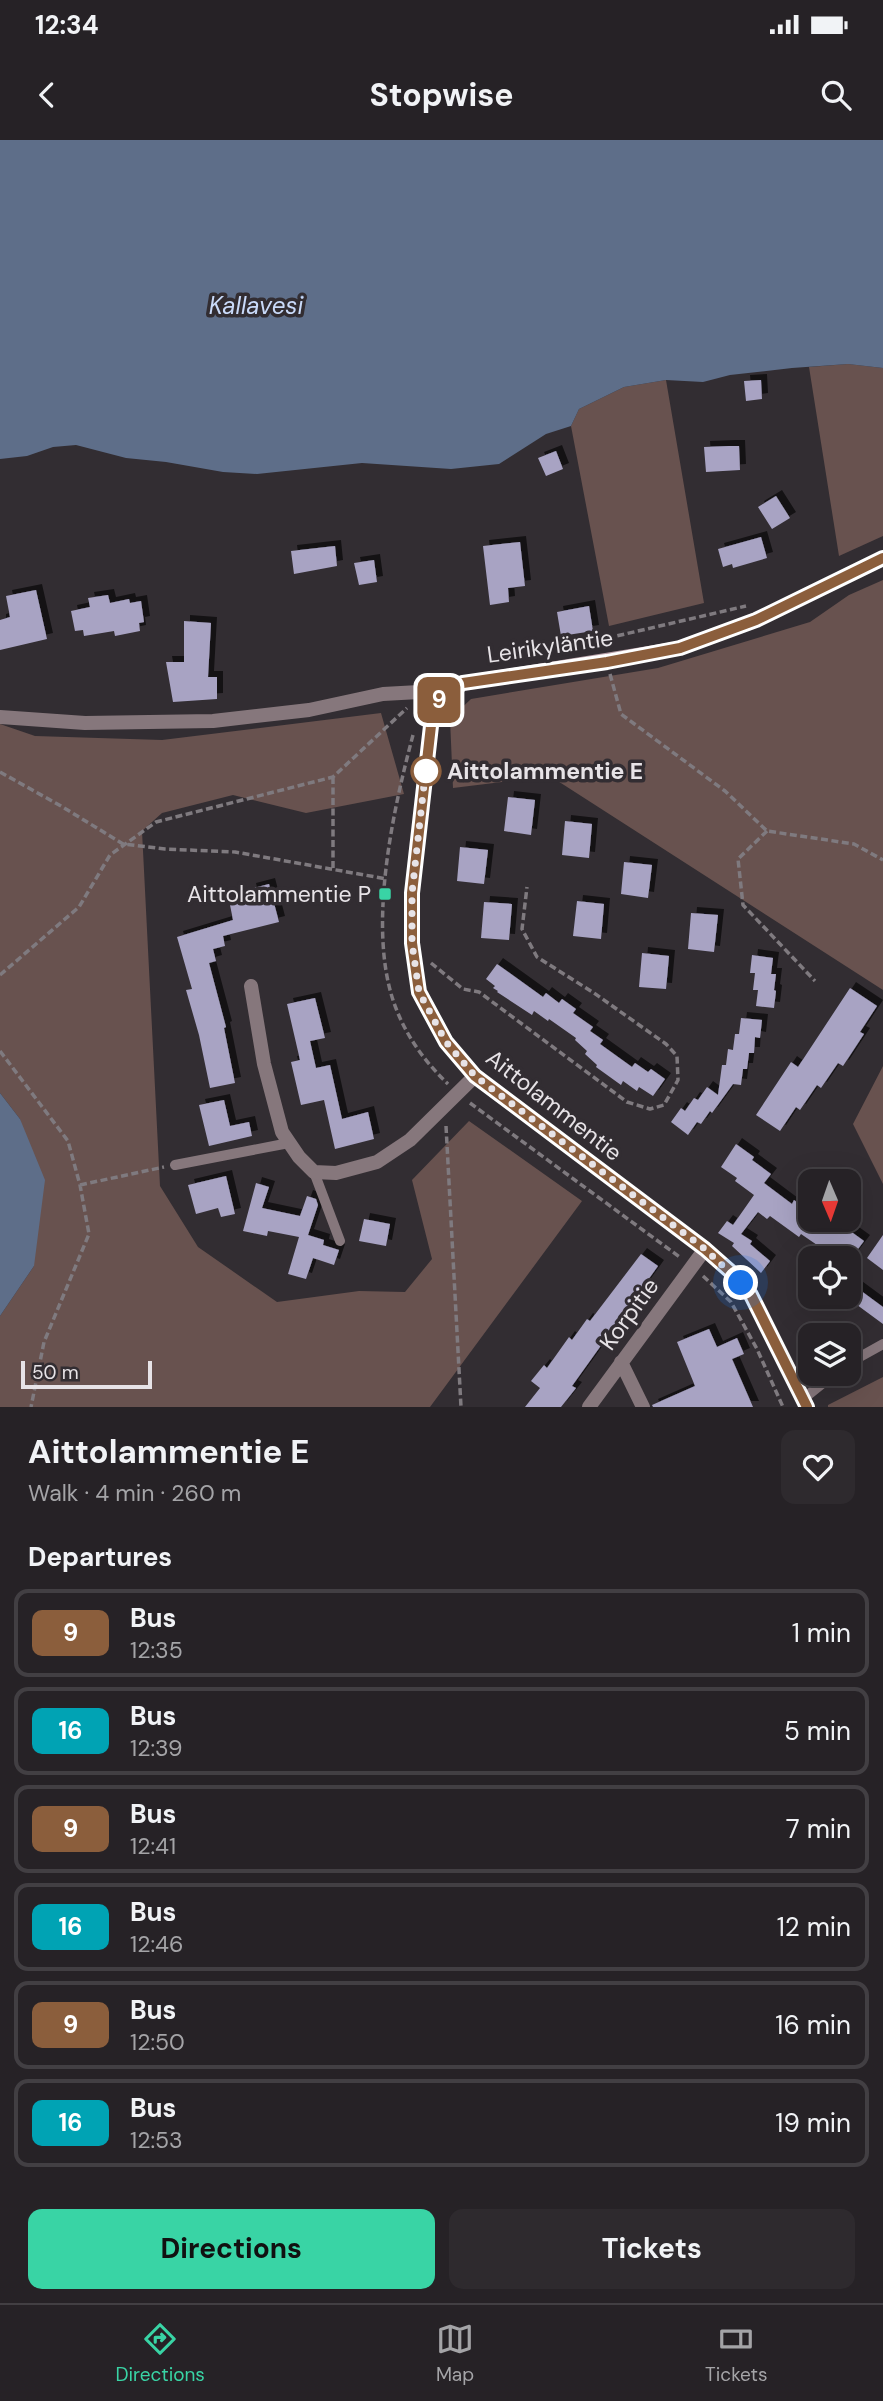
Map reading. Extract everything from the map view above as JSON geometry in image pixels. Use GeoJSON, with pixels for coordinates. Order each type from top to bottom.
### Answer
{"type":"FeatureCollection","features":[{"type":"Feature","properties":{"kind":"street","name":"Leirikyläntie"},"geometry":{"type":"LineString","coordinates":[[442,695],[463,683],[481,679],[607,662],[680,648],[756,620],[883,558]]}},
{"type":"Feature","properties":{"kind":"street"},"geometry":{"type":"LineString","coordinates":[[0,718],[85,723],[213,721],[309,710],[383,694],[442,695]]}},
{"type":"Feature","properties":{"kind":"street","name":"Aittolammentie"},"geometry":{"type":"LineString","coordinates":[[442,695],[432,717],[414,879],[412,943],[419,992],[446,1042],[475,1076],[705,1249],[731,1272],[751,1295],[805,1403]]}},
{"type":"Feature","properties":{"kind":"street"},"geometry":{"type":"LineString","coordinates":[[251,986],[264,1064],[282,1132],[299,1157],[314,1172],[336,1173],[377,1161],[410,1140],[475,1076]]}},
{"type":"Feature","properties":{"kind":"street","name":"Korpitie"},"geometry":{"type":"LineString","coordinates":[[589,1407],[705,1249]]}},
{"type":"Feature","properties":{"kind":"street"},"geometry":{"type":"LineString","coordinates":[[621,1362],[643,1407]]}},
{"type":"Feature","properties":{"kind":"lane"},"geometry":{"type":"LineString","coordinates":[[176,1165],[289,1143]]}},
{"type":"Feature","properties":{"kind":"lane"},"geometry":{"type":"LineString","coordinates":[[314,1172],[340,1241]]}},
{"type":"Feature","properties":{"kind":"lane"},"geometry":{"type":"LineString","coordinates":[[861,1356],[883,1343]]}},
{"type":"Feature","properties":{"kind":"lane"},"geometry":{"type":"LineString","coordinates":[[805,1403],[822,1386]]}},
{"type":"Feature","properties":{"kind":"path"},"geometry":{"type":"LineString","coordinates":[[553,651],[749,605]]}},
{"type":"Feature","properties":{"kind":"path"},"geometry":{"type":"LineString","coordinates":[[607,662],[621,714],[724,791],[767,831],[854,844],[883,860]]}},
{"type":"Feature","properties":{"kind":"path"},"geometry":{"type":"LineString","coordinates":[[0,975],[79,907],[110,855],[123,844],[156,822],[333,777],[417,696]]}},
{"type":"Feature","properties":{"kind":"path"},"geometry":{"type":"LineString","coordinates":[[414,731],[396,799],[383,931],[393,998],[409,1037],[431,1068],[458,1094],[692,1266],[731,1302],[757,1349],[783,1407]]}},
{"type":"Feature","properties":{"kind":"path"},"geometry":{"type":"LineString","coordinates":[[0,772],[123,844],[235,852],[387,879]]}},
{"type":"Feature","properties":{"kind":"path"},"geometry":{"type":"LineString","coordinates":[[333,777],[333,871]]}},
{"type":"Feature","properties":{"kind":"path"},"geometry":{"type":"LineString","coordinates":[[767,831],[738,859],[743,905],[815,981]]}},
{"type":"Feature","properties":{"kind":"path"},"geometry":{"type":"LineString","coordinates":[[387,964],[427,960],[463,989],[479,992],[627,1102],[650,1109],[664,1105],[678,1080],[677,1056],[666,1044],[594,993],[537,957],[522,929],[527,887]]}},
{"type":"Feature","properties":{"kind":"path"},"geometry":{"type":"LineString","coordinates":[[0,1051],[68,1141],[89,1234],[44,1342],[30,1407]]}},
{"type":"Feature","properties":{"kind":"path"},"geometry":{"type":"LineString","coordinates":[[444,1107],[461,1407]]}},
{"type":"Feature","properties":{"kind":"path"},"geometry":{"type":"LineString","coordinates":[[80,1185],[176,1165]]}},
{"type":"Feature","properties":{"kind":"shaded area"},"geometry":{"type":"Polygon","coordinates":[[[848,364],[883,368],[883,536],[839,556],[809,367],[848,364]]]}},
{"type":"Feature","properties":{"kind":"shaded area"},"geometry":{"type":"Polygon","coordinates":[[[666,380],[704,603],[609,626],[571,426],[579,409],[624,387],[666,380]]]}},
{"type":"Feature","properties":{"kind":"shaded area"},"geometry":{"type":"Polygon","coordinates":[[[883,580],[883,990],[550,776],[453,788],[450,719],[471,699],[658,668],[810,622],[849,595],[883,580]]]}},
{"type":"Feature","properties":{"kind":"shaded area"},"geometry":{"type":"Polygon","coordinates":[[[381,713],[404,794],[306,813],[233,795],[162,813],[142,831],[160,1186],[198,1247],[277,1302],[359,1291],[405,1292],[432,1259],[412,1180],[469,1121],[582,1201],[430,1407],[0,1407],[0,1316],[34,1266],[20,1119],[0,1093],[0,724],[35,736],[162,740],[381,713]]]}},
{"type":"Feature","properties":{"kind":"shaded area"},"geometry":{"type":"Polygon","coordinates":[[[883,1066],[883,1184],[853,1124],[883,1066]]]}},
{"type":"Feature","properties":{"kind":"shaded area"},"geometry":{"type":"Polygon","coordinates":[[[883,1377],[883,1407],[828,1407],[828,1405],[883,1377]]]}},
{"type":"Feature","properties":{"kind":"water","name":"Kallavesi"},"geometry":{"type":"Polygon","coordinates":[[[0,140],[883,140],[883,368],[848,364],[792,368],[730,375],[703,382],[666,380],[624,387],[579,409],[571,426],[546,434],[499,464],[451,469],[362,463],[257,474],[223,472],[126,458],[76,445],[53,447],[27,456],[0,459],[0,140]]]}},
{"type":"Feature","properties":{"kind":"water"},"geometry":{"type":"Polygon","coordinates":[[[0,1093],[20,1119],[45,1180],[34,1266],[0,1316],[0,1093]]]}},
{"type":"Feature","properties":{"kind":"building"},"geometry":{"type":"Polygon","coordinates":[[[761,380],[762,399],[746,401],[744,381],[761,380]]]}},
{"type":"Feature","properties":{"kind":"building"},"geometry":{"type":"Polygon","coordinates":[[[739,446],[740,470],[706,472],[704,447],[739,446]]]}},
{"type":"Feature","properties":{"kind":"building"},"geometry":{"type":"Polygon","coordinates":[[[556,451],[563,469],[546,476],[538,458],[556,451]]]}},
{"type":"Feature","properties":{"kind":"building"},"geometry":{"type":"Polygon","coordinates":[[[776,496],[790,518],[772,529],[758,507],[776,496]]]}},
{"type":"Feature","properties":{"kind":"building"},"geometry":{"type":"Polygon","coordinates":[[[761,537],[767,558],[733,568],[732,564],[723,567],[718,549],[761,537]]]}},
{"type":"Feature","properties":{"kind":"building"},"geometry":{"type":"Polygon","coordinates":[[[520,542],[525,586],[508,588],[509,602],[490,605],[483,546],[520,542]]]}},
{"type":"Feature","properties":{"kind":"building"},"geometry":{"type":"Polygon","coordinates":[[[335,546],[337,566],[294,574],[291,551],[335,546]]]}},
{"type":"Feature","properties":{"kind":"building"},"geometry":{"type":"Polygon","coordinates":[[[374,560],[377,582],[359,585],[354,563],[374,560]]]}},
{"type":"Feature","properties":{"kind":"building"},"geometry":{"type":"Polygon","coordinates":[[[36,590],[47,639],[0,650],[0,620],[10,617],[6,596],[36,590]]]}},
{"type":"Feature","properties":{"kind":"building"},"geometry":{"type":"Polygon","coordinates":[[[108,595],[110,603],[129,599],[130,603],[141,601],[144,622],[139,623],[140,631],[115,636],[114,631],[84,636],[83,630],[75,631],[71,611],[90,607],[88,598],[108,595]]]}},
{"type":"Feature","properties":{"kind":"building"},"geometry":{"type":"Polygon","coordinates":[[[589,606],[593,631],[561,636],[557,612],[589,606]]]}},
{"type":"Feature","properties":{"kind":"building"},"geometry":{"type":"Polygon","coordinates":[[[184,621],[211,623],[208,677],[217,677],[217,699],[173,702],[166,662],[184,662],[184,621]]]}},
{"type":"Feature","properties":{"kind":"building"},"geometry":{"type":"Polygon","coordinates":[[[508,797],[535,800],[531,835],[504,831],[508,797]]]}},
{"type":"Feature","properties":{"kind":"building"},"geometry":{"type":"Polygon","coordinates":[[[565,821],[592,824],[589,858],[562,855],[565,821]]]}},
{"type":"Feature","properties":{"kind":"building"},"geometry":{"type":"Polygon","coordinates":[[[460,847],[488,850],[484,884],[457,881],[460,847]]]}},
{"type":"Feature","properties":{"kind":"building"},"geometry":{"type":"Polygon","coordinates":[[[624,862],[652,865],[648,898],[621,894],[624,862]]]}},
{"type":"Feature","properties":{"kind":"building"},"geometry":{"type":"Polygon","coordinates":[[[269,884],[279,922],[223,936],[225,946],[213,949],[216,961],[209,963],[226,1027],[224,1028],[235,1083],[210,1088],[186,990],[192,989],[177,937],[233,920],[230,905],[252,898],[250,889],[269,884]]]}},
{"type":"Feature","properties":{"kind":"building"},"geometry":{"type":"Polygon","coordinates":[[[577,901],[604,904],[601,939],[573,936],[577,901]]]}},
{"type":"Feature","properties":{"kind":"building"},"geometry":{"type":"Polygon","coordinates":[[[484,902],[512,904],[509,940],[481,938],[484,902]]]}},
{"type":"Feature","properties":{"kind":"building"},"geometry":{"type":"Polygon","coordinates":[[[691,913],[718,915],[714,952],[688,949],[691,913]]]}},
{"type":"Feature","properties":{"kind":"building"},"geometry":{"type":"Polygon","coordinates":[[[642,953],[669,956],[666,989],[639,987],[642,953]]]}},
{"type":"Feature","properties":{"kind":"building"},"geometry":{"type":"Polygon","coordinates":[[[752,955],[773,958],[771,974],[776,974],[774,1008],[756,1006],[758,990],[753,990],[755,973],[750,973],[752,955]]]}},
{"type":"Feature","properties":{"kind":"building"},"geometry":{"type":"Polygon","coordinates":[[[497,964],[543,997],[546,993],[559,1003],[562,999],[576,1009],[573,1013],[593,1027],[590,1031],[603,1040],[600,1044],[632,1067],[635,1063],[648,1072],[651,1069],[665,1079],[653,1096],[639,1087],[637,1091],[623,1081],[621,1085],[596,1067],[576,1038],[549,1019],[548,1021],[534,1011],[532,1015],[497,992],[493,988],[495,986],[486,979],[497,964]]]}},
{"type":"Feature","properties":{"kind":"building"},"geometry":{"type":"Polygon","coordinates":[[[850,988],[877,1006],[860,1032],[864,1034],[843,1066],[838,1063],[821,1088],[817,1085],[800,1110],[796,1107],[780,1131],[756,1115],[791,1062],[798,1067],[850,988]]]}},
{"type":"Feature","properties":{"kind":"building"},"geometry":{"type":"Polygon","coordinates":[[[315,998],[325,1038],[310,1041],[316,1068],[330,1065],[342,1119],[368,1112],[374,1139],[335,1149],[324,1100],[301,1105],[291,1062],[300,1060],[287,1004],[315,998]]]}},
{"type":"Feature","properties":{"kind":"building"},"geometry":{"type":"Polygon","coordinates":[[[741,1018],[762,1020],[760,1038],[755,1037],[754,1053],[749,1053],[741,1085],[733,1084],[712,1113],[710,1111],[701,1124],[697,1122],[688,1135],[671,1122],[681,1108],[685,1111],[694,1098],[698,1100],[707,1087],[718,1095],[722,1065],[726,1065],[728,1049],[733,1050],[741,1018]]]}},
{"type":"Feature","properties":{"kind":"building"},"geometry":{"type":"Polygon","coordinates":[[[224,1100],[230,1126],[249,1122],[252,1136],[209,1146],[199,1105],[224,1100]]]}},
{"type":"Feature","properties":{"kind":"building"},"geometry":{"type":"Polygon","coordinates":[[[736,1144],[771,1174],[764,1183],[792,1204],[794,1200],[798,1203],[798,1232],[852,1232],[864,1241],[860,1246],[819,1246],[801,1234],[799,1237],[770,1216],[767,1219],[758,1212],[741,1234],[752,1241],[750,1244],[770,1261],[761,1273],[732,1246],[734,1243],[718,1233],[727,1221],[733,1225],[754,1195],[721,1167],[736,1144]]]}},
{"type":"Feature","properties":{"kind":"building"},"geometry":{"type":"Polygon","coordinates":[[[226,1176],[235,1214],[221,1217],[218,1208],[196,1214],[188,1185],[226,1176]]]}},
{"type":"Feature","properties":{"kind":"building"},"geometry":{"type":"Polygon","coordinates":[[[256,1183],[269,1187],[262,1208],[300,1216],[307,1196],[316,1199],[318,1205],[308,1235],[324,1240],[323,1245],[339,1250],[334,1265],[313,1258],[306,1279],[288,1274],[299,1237],[268,1231],[267,1236],[243,1231],[256,1183]]]}},
{"type":"Feature","properties":{"kind":"building"},"geometry":{"type":"Polygon","coordinates":[[[364,1219],[390,1224],[386,1246],[359,1241],[364,1219]]]}},
{"type":"Feature","properties":{"kind":"building"},"geometry":{"type":"Polygon","coordinates":[[[883,1235],[883,1270],[867,1258],[883,1235]]]}},
{"type":"Feature","properties":{"kind":"building"},"geometry":{"type":"Polygon","coordinates":[[[641,1254],[658,1266],[572,1386],[576,1388],[561,1407],[525,1407],[540,1388],[531,1381],[544,1365],[547,1368],[569,1337],[572,1340],[587,1319],[590,1321],[641,1254]]]}},
{"type":"Feature","properties":{"kind":"building"},"geometry":{"type":"Polygon","coordinates":[[[861,1291],[883,1307],[883,1324],[861,1308],[861,1291]]]}},
{"type":"Feature","properties":{"kind":"building"},"geometry":{"type":"Polygon","coordinates":[[[709,1329],[717,1347],[737,1338],[744,1354],[732,1359],[753,1407],[653,1407],[652,1405],[695,1386],[677,1342],[709,1329]]]}},
{"type":"Feature","properties":{"kind":"bus line","name":"9"},"geometry":{"type":"LineString","coordinates":[[807,1407],[751,1295],[731,1272],[705,1249],[475,1076],[446,1042],[419,992],[412,943],[412,893],[432,717],[442,695],[463,683],[481,679],[607,662],[680,648],[756,620],[883,558]]}},
{"type":"Feature","properties":{"kind":"place","name":"Aittolammentie E"},"geometry":{"type":"Point","coordinates":[426,771]}},
{"type":"Feature","properties":{"kind":"place","name":"Aittolammentie P"},"geometry":{"type":"Point","coordinates":[385,894]}},
{"type":"Feature","properties":{"kind":"route"},"geometry":{"type":"LineString","coordinates":[[426,771],[426,767],[412,893],[412,943],[419,992],[446,1042],[475,1076],[705,1249],[741,1283]]}}]}
